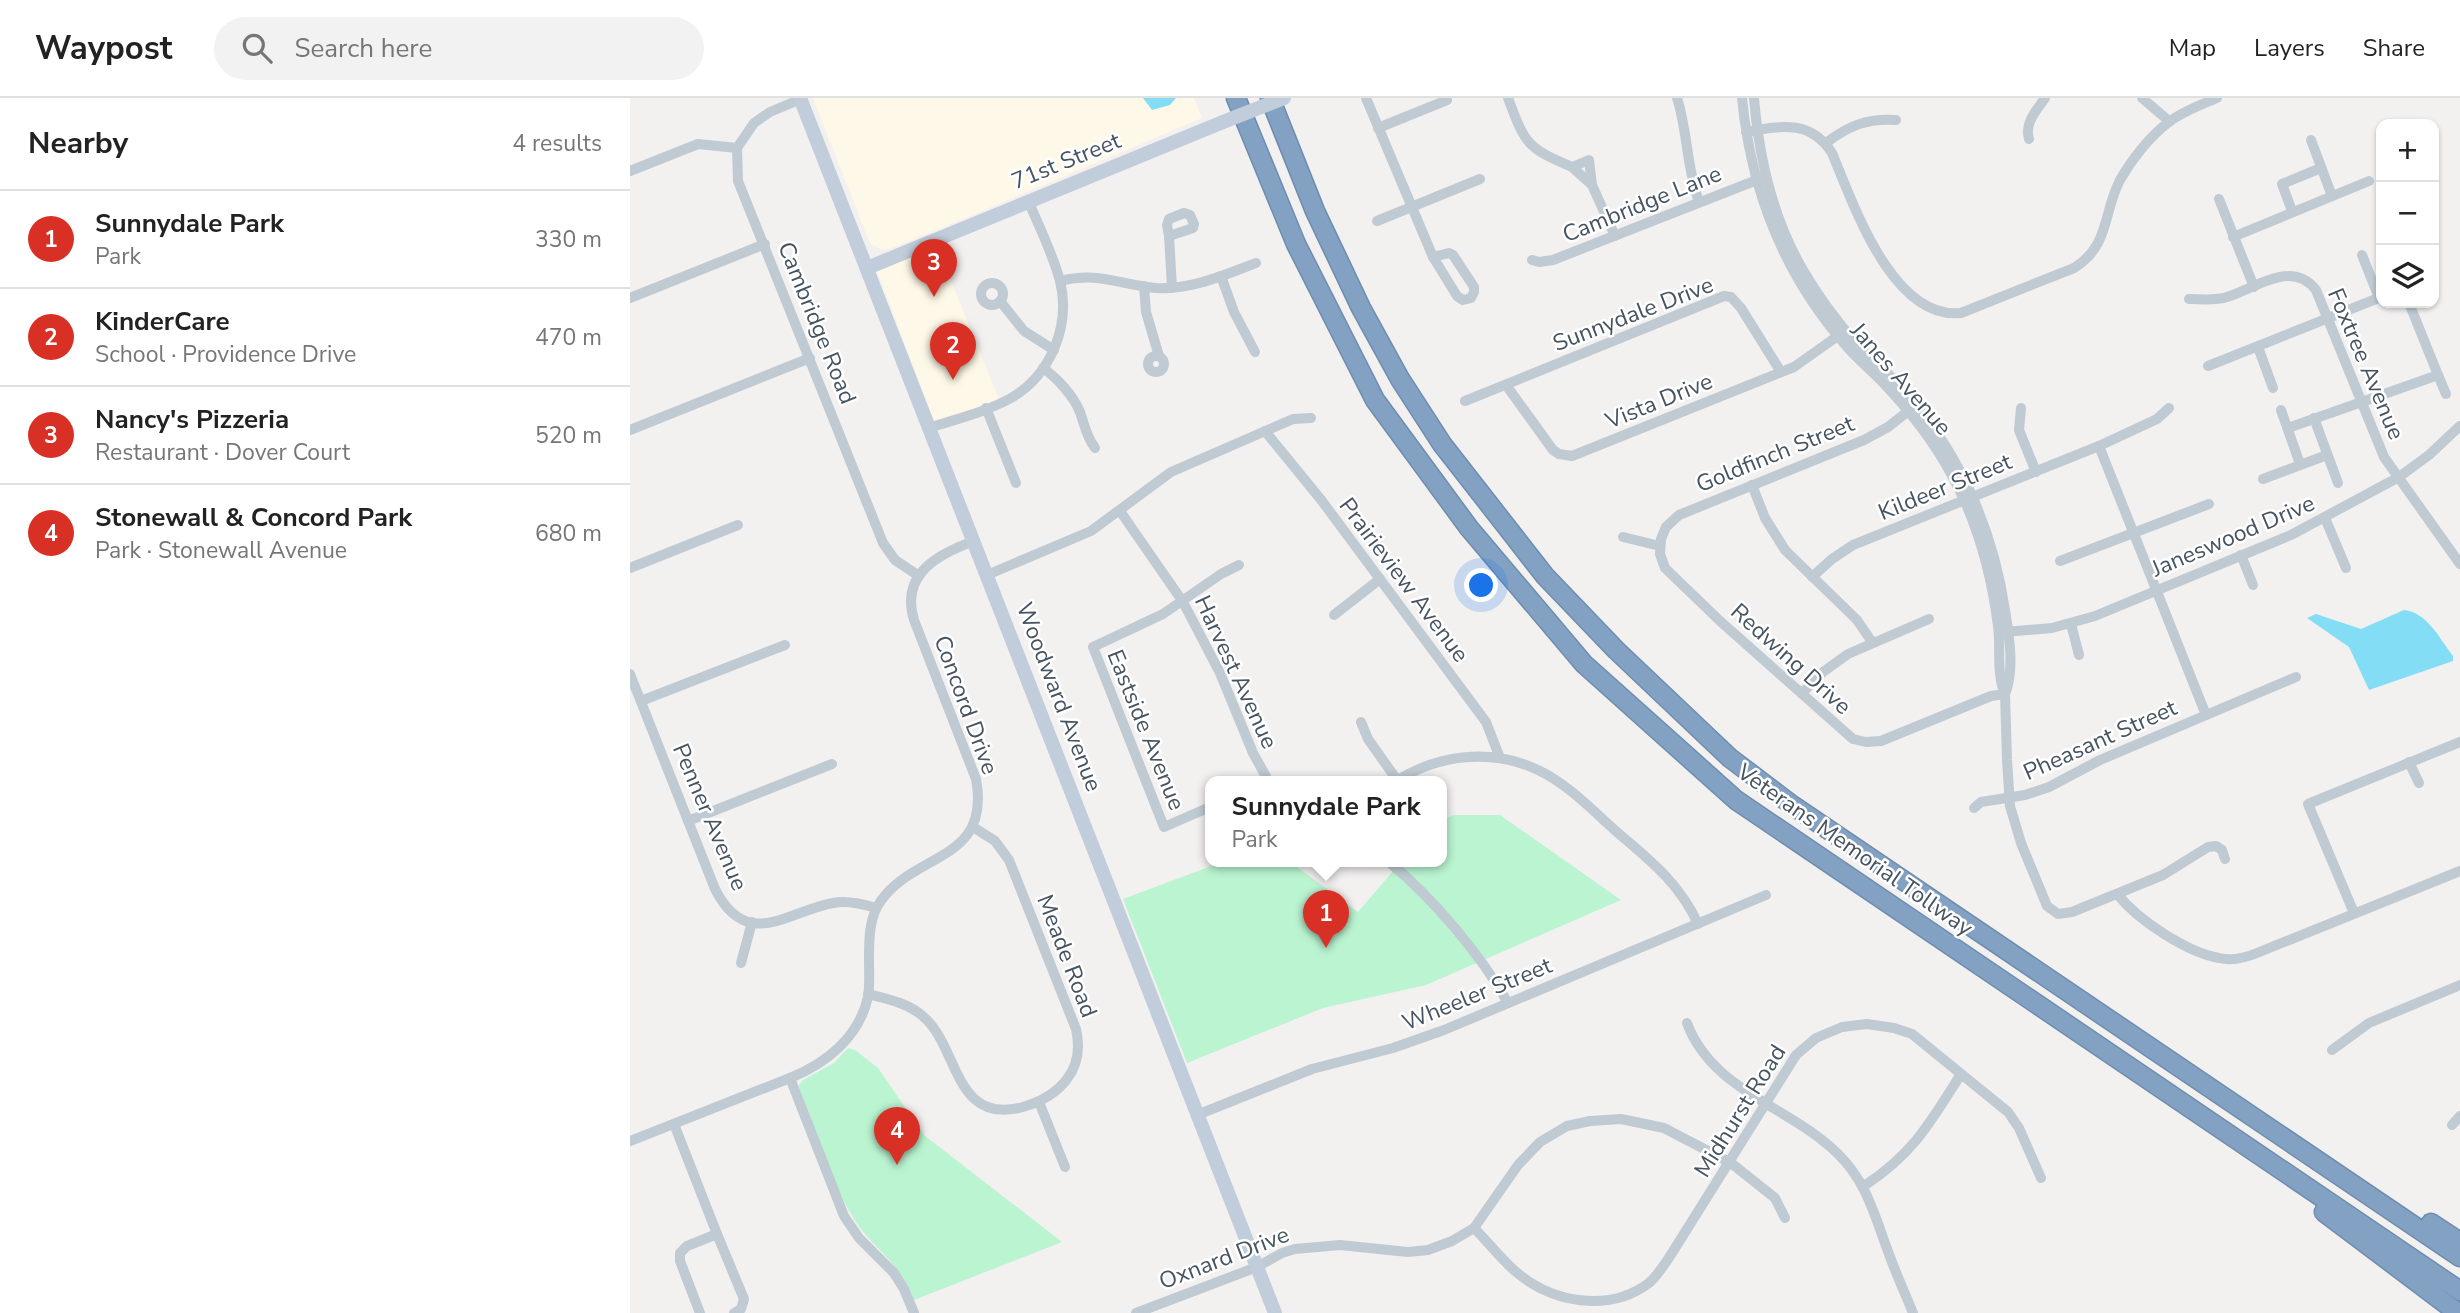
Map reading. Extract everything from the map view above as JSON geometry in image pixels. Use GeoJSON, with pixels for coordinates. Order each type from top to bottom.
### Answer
{"type":"FeatureCollection","features":[{"type":"Feature","properties":{"kind":"highway","name":"Veterans Memorial Tollway"},"geometry":{"type":"LineString","coordinates":[[1270,98],[1315,211],[1361,308],[1399,379],[1442,444],[1545,576],[1616,650],[1730,758],[1793,805],[2460,1257]]}},
{"type":"Feature","properties":{"kind":"highway","name":"Veterans Memorial Tollway"},"geometry":{"type":"LineString","coordinates":[[1236,99],[1296,244],[1375,400],[1469,528],[1584,664],[1736,800],[2460,1291]]}},
{"type":"Feature","properties":{"kind":"highway"},"geometry":{"type":"LineString","coordinates":[[2261,1156],[2289,1184],[2458,1313]]}},
{"type":"Feature","properties":{"kind":"highway"},"geometry":{"type":"LineString","coordinates":[[2358,1187],[2392,1197],[2460,1242]]}},
{"type":"Feature","properties":{"kind":"main road","name":"71st Street"},"geometry":{"type":"LineString","coordinates":[[867,268],[1028,200],[1284,98]]}},
{"type":"Feature","properties":{"kind":"main road","name":"Woodward Avenue"},"geometry":{"type":"LineString","coordinates":[[800,99],[1275,1313]]}},
{"type":"Feature","properties":{"kind":"street"},"geometry":{"type":"LineString","coordinates":[[1366,98],[1433,257],[1457,296],[1463,300],[1471,298],[1474,287],[1453,255],[1449,253],[1433,257]]}},
{"type":"Feature","properties":{"kind":"street"},"geometry":{"type":"LineString","coordinates":[[1508,98],[1517,122],[1531,145],[1543,155],[1572,167],[1592,185]]}},
{"type":"Feature","properties":{"kind":"street"},"geometry":{"type":"LineString","coordinates":[[1677,98],[1683,120],[1689,169],[1699,201]]}},
{"type":"Feature","properties":{"kind":"street","name":"Janes Avenue"},"geometry":{"type":"LineString","coordinates":[[1742,98],[1752,131],[1761,178],[1797,259],[1842,333],[1895,380],[1912,408],[1951,454],[1998,569],[2009,684],[2005,694],[2009,798],[2017,830],[2048,906],[2058,914],[2072,912],[2117,894]]}},
{"type":"Feature","properties":{"kind":"street","name":"Janes Avenue"},"geometry":{"type":"LineString","coordinates":[[1752,131],[1754,98]]}},
{"type":"Feature","properties":{"kind":"street"},"geometry":{"type":"LineString","coordinates":[[2029,138],[2027,132],[2030,121],[2045,98]]}},
{"type":"Feature","properties":{"kind":"street"},"geometry":{"type":"LineString","coordinates":[[2142,98],[2169,121]]}},
{"type":"Feature","properties":{"kind":"street"},"geometry":{"type":"LineString","coordinates":[[1752,131],[1785,126],[1798,128],[1826,143],[1861,227],[1884,263],[1922,303],[1948,314],[1961,313],[2074,268],[2085,261],[2100,243],[2120,181],[2136,157],[2169,121],[2217,98]]}},
{"type":"Feature","properties":{"kind":"street"},"geometry":{"type":"LineString","coordinates":[[630,171],[698,144],[737,148],[762,117],[800,99]]}},
{"type":"Feature","properties":{"kind":"street"},"geometry":{"type":"LineString","coordinates":[[1378,128],[1447,100]]}},
{"type":"Feature","properties":{"kind":"street"},"geometry":{"type":"LineString","coordinates":[[1826,143],[1857,123],[1896,120]]}},
{"type":"Feature","properties":{"kind":"street"},"geometry":{"type":"LineString","coordinates":[[2311,140],[2332,196]]}},
{"type":"Feature","properties":{"kind":"street","name":"Cambridge Road"},"geometry":{"type":"LineString","coordinates":[[737,148],[738,181],[883,543],[895,559],[919,576]]}},
{"type":"Feature","properties":{"kind":"street"},"geometry":{"type":"LineString","coordinates":[[1572,167],[1590,160],[1592,185],[1615,236]]}},
{"type":"Feature","properties":{"kind":"street"},"geometry":{"type":"LineString","coordinates":[[2292,211],[2282,184],[2321,167]]}},
{"type":"Feature","properties":{"kind":"street","name":"Cambridge Lane"},"geometry":{"type":"LineString","coordinates":[[1532,260],[1552,260],[1761,178]]}},
{"type":"Feature","properties":{"kind":"street"},"geometry":{"type":"LineString","coordinates":[[1377,220],[1480,179]]}},
{"type":"Feature","properties":{"kind":"street"},"geometry":{"type":"LineString","coordinates":[[2233,237],[2369,181]]}},
{"type":"Feature","properties":{"kind":"street"},"geometry":{"type":"LineString","coordinates":[[2219,199],[2254,287]]}},
{"type":"Feature","properties":{"kind":"street"},"geometry":{"type":"LineString","coordinates":[[929,428],[986,408],[1020,392],[1043,368],[1054,350],[1063,315],[1060,281],[1028,200]]}},
{"type":"Feature","properties":{"kind":"street"},"geometry":{"type":"LineString","coordinates":[[1169,236],[1172,287]]}},
{"type":"Feature","properties":{"kind":"street"},"geometry":{"type":"LineString","coordinates":[[630,298],[765,244]]}},
{"type":"Feature","properties":{"kind":"street"},"geometry":{"type":"LineString","coordinates":[[2361,255],[2376,290]]}},
{"type":"Feature","properties":{"kind":"street"},"geometry":{"type":"LineString","coordinates":[[1060,281],[1107,277],[1144,286],[1188,286],[1256,263]]}},
{"type":"Feature","properties":{"kind":"street"},"geometry":{"type":"LineString","coordinates":[[2369,275],[2376,273]]}},
{"type":"Feature","properties":{"kind":"street","name":"Foxtree Avenue"},"geometry":{"type":"LineString","coordinates":[[2189,299],[2222,299],[2286,275],[2301,276],[2316,290],[2384,457],[2460,564]]}},
{"type":"Feature","properties":{"kind":"street"},"geometry":{"type":"LineString","coordinates":[[1221,276],[1234,312],[1255,352]]}},
{"type":"Feature","properties":{"kind":"street"},"geometry":{"type":"LineString","coordinates":[[1144,286],[1146,312],[1159,356]]}},
{"type":"Feature","properties":{"kind":"street","name":"Sunnydale Drive"},"geometry":{"type":"LineString","coordinates":[[1465,401],[1724,296],[1731,297],[1741,308],[1781,372]]}},
{"type":"Feature","properties":{"kind":"street"},"geometry":{"type":"LineString","coordinates":[[2207,366],[2376,300]]}},
{"type":"Feature","properties":{"kind":"street"},"geometry":{"type":"LineString","coordinates":[[1000,301],[1024,331],[1054,350]]}},
{"type":"Feature","properties":{"kind":"street"},"geometry":{"type":"LineString","coordinates":[[2411,308],[2446,394]]}},
{"type":"Feature","properties":{"kind":"street","name":"Vista Drive"},"geometry":{"type":"LineString","coordinates":[[1506,385],[1553,450],[1572,456],[1803,362],[1842,333]]}},
{"type":"Feature","properties":{"kind":"street"},"geometry":{"type":"LineString","coordinates":[[2258,347],[2273,388]]}},
{"type":"Feature","properties":{"kind":"street"},"geometry":{"type":"LineString","coordinates":[[630,430],[810,358]]}},
{"type":"Feature","properties":{"kind":"street"},"geometry":{"type":"LineString","coordinates":[[1043,368],[1052,375],[1076,406],[1086,437],[1095,448]]}},
{"type":"Feature","properties":{"kind":"street"},"geometry":{"type":"LineString","coordinates":[[2288,428],[2438,375]]}},
{"type":"Feature","properties":{"kind":"street"},"geometry":{"type":"LineString","coordinates":[[986,408],[1016,483]]}},
{"type":"Feature","properties":{"kind":"street","name":"Goldfinch Street"},"geometry":{"type":"LineString","coordinates":[[1660,546],[1665,527],[1679,515],[1864,440],[1912,408]]}},
{"type":"Feature","properties":{"kind":"street"},"geometry":{"type":"LineString","coordinates":[[2021,408],[2019,430],[2036,472]]}},
{"type":"Feature","properties":{"kind":"street","name":"Kildeer Street"},"geometry":{"type":"LineString","coordinates":[[1812,577],[1853,545],[2099,446],[2157,419],[2169,408]]}},
{"type":"Feature","properties":{"kind":"street"},"geometry":{"type":"LineString","coordinates":[[2281,410],[2301,464]]}},
{"type":"Feature","properties":{"kind":"street"},"geometry":{"type":"LineString","coordinates":[[987,575],[1082,536],[1171,472],[1293,419],[1311,418]]}},
{"type":"Feature","properties":{"kind":"street"},"geometry":{"type":"LineString","coordinates":[[2314,418],[2338,483]]}},
{"type":"Feature","properties":{"kind":"street","name":"Janeswood Drive"},"geometry":{"type":"LineString","coordinates":[[2003,632],[2070,624],[2325,518],[2399,477],[2430,454],[2460,426]]}},
{"type":"Feature","properties":{"kind":"street","name":"Prairieview Avenue"},"geometry":{"type":"LineString","coordinates":[[1265,431],[1322,501],[1486,722],[1500,758]]}},
{"type":"Feature","properties":{"kind":"street"},"geometry":{"type":"LineString","coordinates":[[2099,446],[2206,715]]}},
{"type":"Feature","properties":{"kind":"street"},"geometry":{"type":"LineString","coordinates":[[2263,479],[2327,455]]}},
{"type":"Feature","properties":{"kind":"street"},"geometry":{"type":"LineString","coordinates":[[1752,485],[1765,518],[1778,541],[1792,559],[1857,620],[1872,642]]}},
{"type":"Feature","properties":{"kind":"street"},"geometry":{"type":"LineString","coordinates":[[2060,561],[2209,504]]}},
{"type":"Feature","properties":{"kind":"street","name":"Harvest Avenue"},"geometry":{"type":"LineString","coordinates":[[1119,511],[1183,602],[1220,673],[1262,776]]}},
{"type":"Feature","properties":{"kind":"street"},"geometry":{"type":"LineString","coordinates":[[2325,518],[2346,568]]}},
{"type":"Feature","properties":{"kind":"street"},"geometry":{"type":"LineString","coordinates":[[630,568],[737,525]]}},
{"type":"Feature","properties":{"kind":"street"},"geometry":{"type":"LineString","coordinates":[[1623,537],[1660,546]]}},
{"type":"Feature","properties":{"kind":"street"},"geometry":{"type":"LineString","coordinates":[[919,576],[928,564],[941,554],[974,541]]}},
{"type":"Feature","properties":{"kind":"street","name":"Redwing Drive"},"geometry":{"type":"LineString","coordinates":[[1660,546],[1665,568],[1720,621],[1853,739],[1871,743],[1881,741],[1991,696],[2005,694]]}},
{"type":"Feature","properties":{"kind":"street"},"geometry":{"type":"LineString","coordinates":[[2241,555],[2253,585]]}},
{"type":"Feature","properties":{"kind":"street"},"geometry":{"type":"LineString","coordinates":[[1183,602],[1221,574],[1239,565]]}},
{"type":"Feature","properties":{"kind":"street","name":"Concord Drive"},"geometry":{"type":"LineString","coordinates":[[919,576],[912,597],[912,614],[976,779],[978,799],[973,827]]}},
{"type":"Feature","properties":{"kind":"street"},"geometry":{"type":"LineString","coordinates":[[1334,615],[1380,579]]}},
{"type":"Feature","properties":{"kind":"street","name":"Eastside Avenue"},"geometry":{"type":"LineString","coordinates":[[1183,602],[1093,647],[1164,827],[1205,809]]}},
{"type":"Feature","properties":{"kind":"street"},"geometry":{"type":"LineString","coordinates":[[1802,693],[1834,663],[1872,642],[1930,619]]}},
{"type":"Feature","properties":{"kind":"street"},"geometry":{"type":"LineString","coordinates":[[2070,624],[2079,655]]}},
{"type":"Feature","properties":{"kind":"street"},"geometry":{"type":"LineString","coordinates":[[641,701],[785,645]]}},
{"type":"Feature","properties":{"kind":"street","name":"Penner Avenue"},"geometry":{"type":"LineString","coordinates":[[630,674],[719,897],[744,921],[752,922]]}},
{"type":"Feature","properties":{"kind":"street","name":"Pheasant Street"},"geometry":{"type":"LineString","coordinates":[[1975,808],[1981,802],[2025,796],[2049,787],[2100,760],[2296,677]]}},
{"type":"Feature","properties":{"kind":"street"},"geometry":{"type":"LineString","coordinates":[[1361,722],[1368,739],[1393,776]]}},
{"type":"Feature","properties":{"kind":"street"},"geometry":{"type":"LineString","coordinates":[[2354,913],[2308,804],[2460,742]]}},
{"type":"Feature","properties":{"kind":"street"},"geometry":{"type":"LineString","coordinates":[[1404,776],[1421,766],[1466,757],[1500,758],[1538,770],[1571,793],[1672,881],[1689,904],[1698,924]]}},
{"type":"Feature","properties":{"kind":"street"},"geometry":{"type":"LineString","coordinates":[[2409,762],[2418,783]]}},
{"type":"Feature","properties":{"kind":"street"},"geometry":{"type":"LineString","coordinates":[[688,821],[832,764]]}},
{"type":"Feature","properties":{"kind":"street"},"geometry":{"type":"LineString","coordinates":[[630,1141],[790,1078],[817,1066],[837,1050],[863,1016],[868,994],[869,941],[876,908],[903,877],[947,854],[973,827]]}},
{"type":"Feature","properties":{"kind":"street","name":"Meade Road"},"geometry":{"type":"LineString","coordinates":[[973,827],[995,841],[1006,855],[1078,1037],[1074,1071],[1059,1088],[1039,1102]]}},
{"type":"Feature","properties":{"kind":"street"},"geometry":{"type":"LineString","coordinates":[[2225,859],[2222,850],[2216,846],[2208,847],[2163,875],[2117,894],[2129,909],[2183,944],[2218,958],[2229,959],[2250,956],[2460,871]]}},
{"type":"Feature","properties":{"kind":"street"},"geometry":{"type":"LineString","coordinates":[[1395,867],[1416,886],[1480,958],[1508,1003]]}},
{"type":"Feature","properties":{"kind":"street","name":"Wheeler Street"},"geometry":{"type":"LineString","coordinates":[[1198,1115],[1312,1069],[1419,1040],[1766,895]]}},
{"type":"Feature","properties":{"kind":"street"},"geometry":{"type":"LineString","coordinates":[[741,963],[752,922],[780,922],[837,902],[876,908]]}},
{"type":"Feature","properties":{"kind":"street"},"geometry":{"type":"LineString","coordinates":[[2332,1050],[2369,1023],[2460,985]]}},
{"type":"Feature","properties":{"kind":"street"},"geometry":{"type":"LineString","coordinates":[[868,994],[896,1001],[924,1017],[941,1039],[965,1090],[983,1104],[1008,1110],[1039,1102],[1065,1167]]}},
{"type":"Feature","properties":{"kind":"street"},"geometry":{"type":"LineString","coordinates":[[1687,1023],[1714,1064],[1732,1082],[1824,1141],[1864,1186],[1913,1313]]}},
{"type":"Feature","properties":{"kind":"street","name":"Midhurst Road"},"geometry":{"type":"LineString","coordinates":[[1474,1228],[1515,1271],[1553,1296],[1584,1304],[1616,1301],[1644,1288],[1660,1271],[1731,1163],[1787,1066],[1803,1048],[1825,1033],[1849,1026],[1885,1026],[1912,1034],[2012,1117],[2041,1178]]}},
{"type":"Feature","properties":{"kind":"street"},"geometry":{"type":"LineString","coordinates":[[1864,1186],[1895,1165],[1912,1146],[1961,1074]]}},
{"type":"Feature","properties":{"kind":"street"},"geometry":{"type":"LineString","coordinates":[[790,1078],[844,1216],[859,1238],[894,1273],[914,1313]]}},
{"type":"Feature","properties":{"kind":"street"},"geometry":{"type":"LineString","coordinates":[[2452,1125],[2460,1116]]}},
{"type":"Feature","properties":{"kind":"street","name":"Oxnard Drive"},"geometry":{"type":"LineString","coordinates":[[1136,1313],[1257,1267],[1282,1253],[1324,1245],[1408,1252],[1428,1250],[1452,1241],[1474,1228],[1532,1149],[1557,1131],[1578,1123],[1612,1119],[1664,1128],[1731,1163],[1775,1198],[1785,1218]]}},
{"type":"Feature","properties":{"kind":"street"},"geometry":{"type":"LineString","coordinates":[[674,1124],[744,1299],[741,1309],[734,1313]]}},
{"type":"Feature","properties":{"kind":"street"},"geometry":{"type":"LineString","coordinates":[[700,1313],[680,1261],[680,1253],[687,1246],[717,1234]]}},
{"type":"Feature","properties":{"kind":"shaded area"},"geometry":{"type":"Polygon","coordinates":[[[813,98],[1194,98],[1202,118],[916,239],[882,250],[870,243],[813,98]]]}},
{"type":"Feature","properties":{"kind":"shaded area"},"geometry":{"type":"Polygon","coordinates":[[[937,246],[1002,407],[938,431],[877,271],[937,246]]]}},
{"type":"Feature","properties":{"kind":"green space"},"geometry":{"type":"Polygon","coordinates":[[[1453,815],[1500,815],[1621,900],[1426,985],[1323,1008],[1187,1063],[1123,899],[1209,867],[1297,867],[1358,912],[1396,867],[1447,867],[1447,818],[1453,815]]]}},
{"type":"Feature","properties":{"kind":"green space"},"geometry":{"type":"Polygon","coordinates":[[[848,1048],[855,1050],[878,1068],[924,1135],[1062,1242],[914,1300],[901,1274],[859,1226],[843,1200],[800,1090],[799,1085],[803,1080],[834,1063],[848,1048]]]}},
{"type":"Feature","properties":{"kind":"water"},"geometry":{"type":"Polygon","coordinates":[[[1143,98],[1176,98],[1170,105],[1152,110],[1143,98]]]}},
{"type":"Feature","properties":{"kind":"water"},"geometry":{"type":"Polygon","coordinates":[[[2404,610],[2426,621],[2453,656],[2453,661],[2369,690],[2349,647],[2307,618],[2316,614],[2361,629],[2404,610]]]}},
{"type":"Feature","properties":{"kind":"place","name":"Nancy's Pizzeria"},"geometry":{"type":"Point","coordinates":[934,297]}},
{"type":"Feature","properties":{"kind":"place","name":"KinderCare"},"geometry":{"type":"Point","coordinates":[953,380]}},
{"type":"Feature","properties":{"kind":"place","name":"Sunnydale Park"},"geometry":{"type":"Point","coordinates":[1326,948]}},
{"type":"Feature","properties":{"kind":"place","name":"Stonewall & Concord Park"},"geometry":{"type":"Point","coordinates":[897,1165]}}]}
